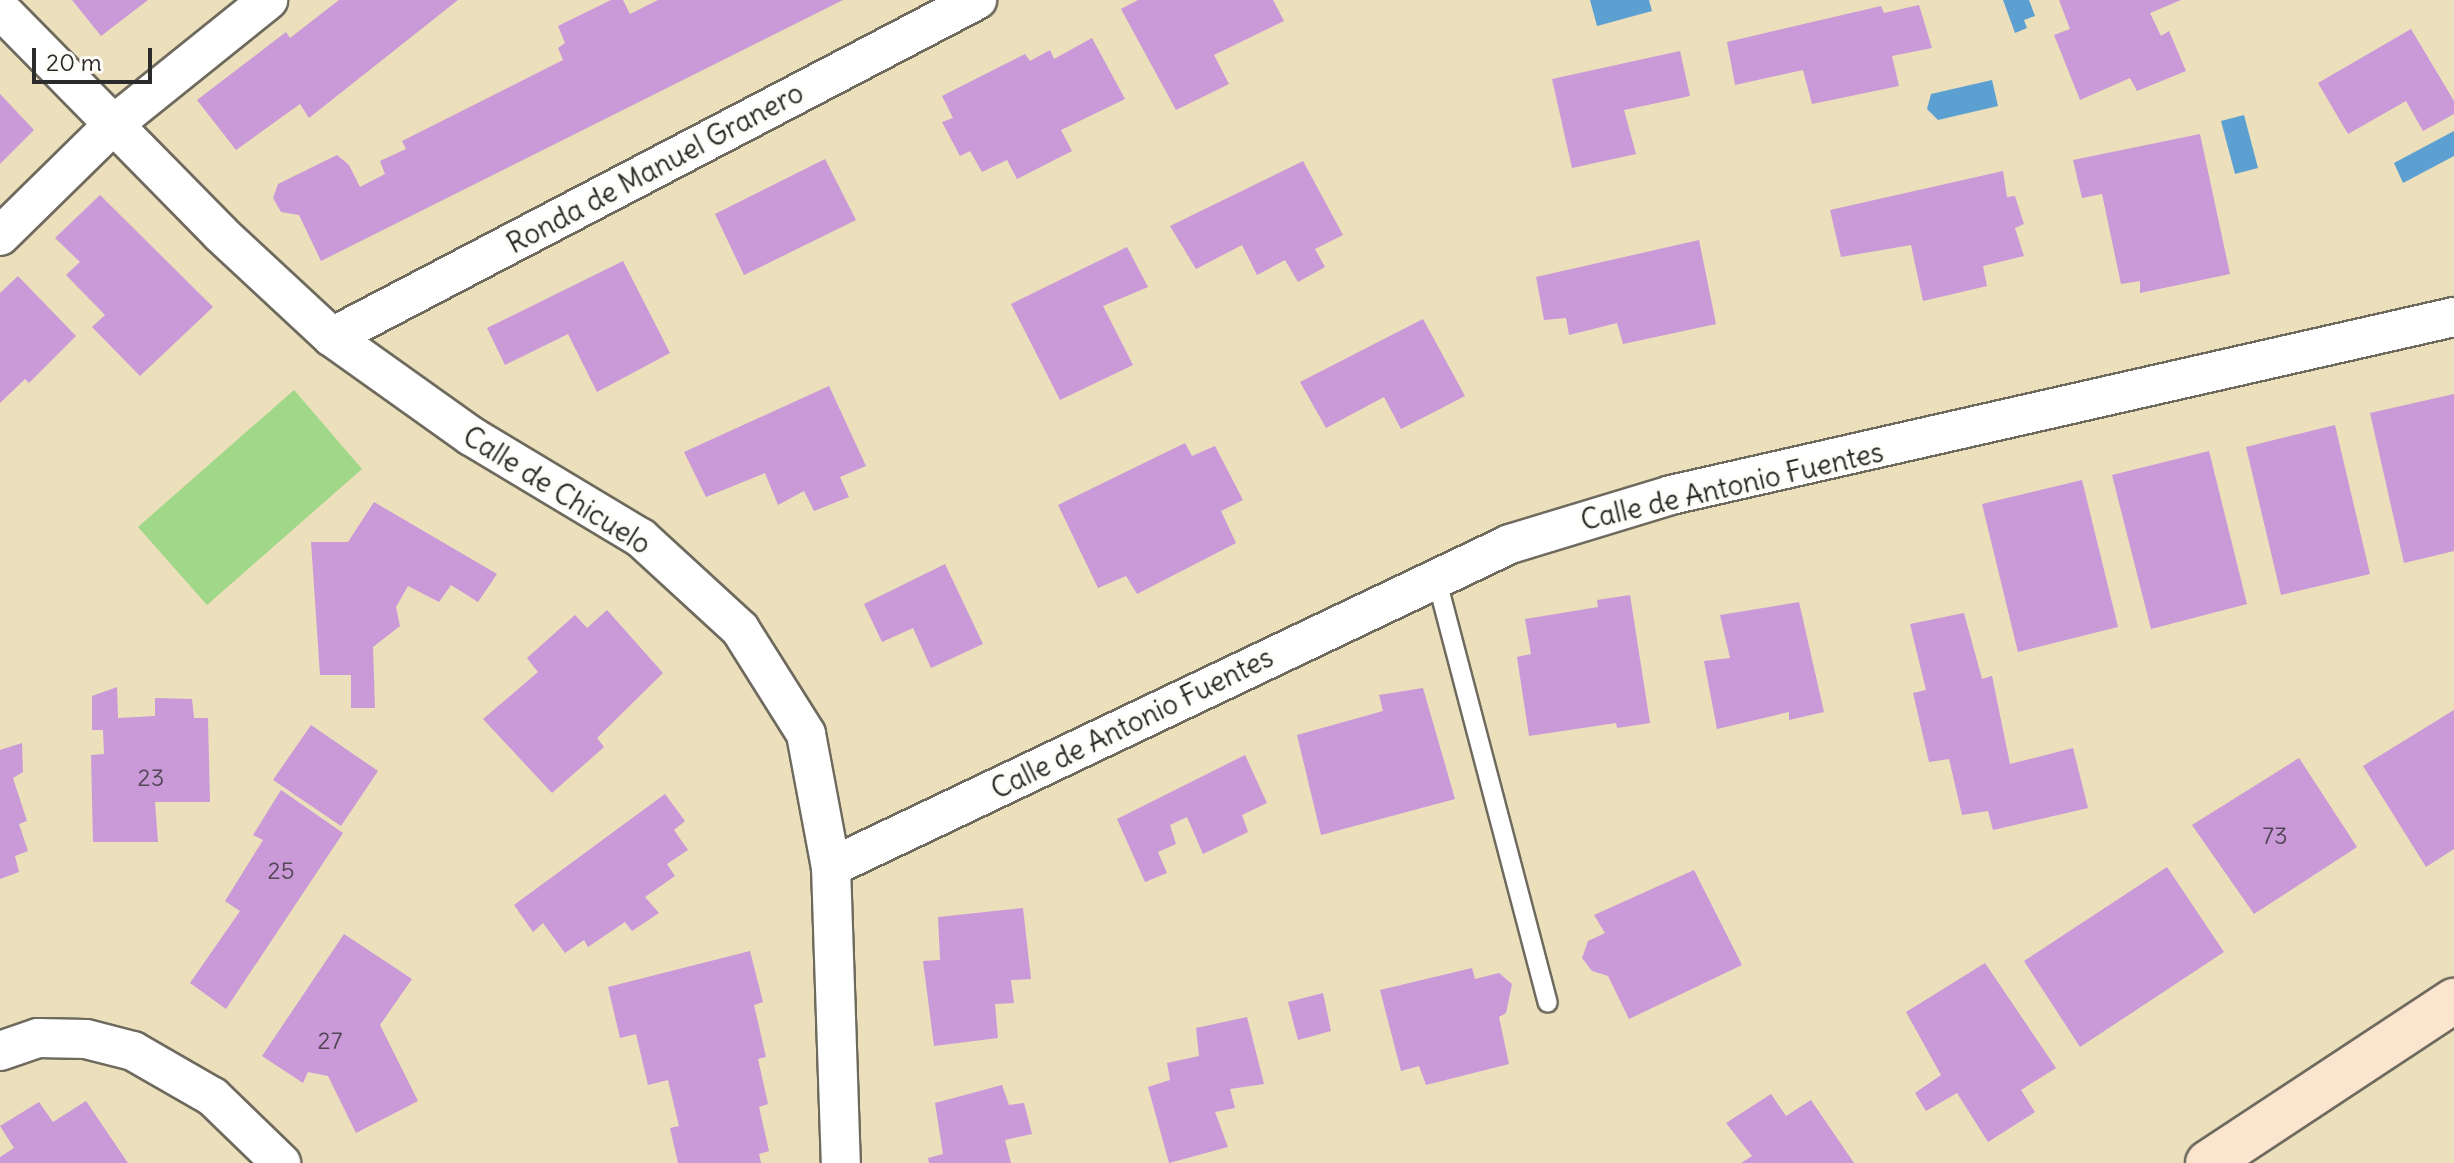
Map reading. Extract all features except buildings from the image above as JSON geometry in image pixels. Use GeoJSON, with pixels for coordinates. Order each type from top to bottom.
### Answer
{"type":"FeatureCollection","features":[{"type":"Feature","properties":{"kind":"street"},"geometry":{"type":"LineString","coordinates":[[0,236],[114,124],[268,0]]}},
{"type":"Feature","properties":{"kind":"street","name":"Ronda de Manuel Granero"},"geometry":{"type":"LineString","coordinates":[[332,337],[977,0]]}},
{"type":"Feature","properties":{"kind":"street","name":"Calle de Chicuelo"},"geometry":{"type":"LineString","coordinates":[[0,9],[221,234],[332,337],[471,436],[641,538],[740,629],[806,734],[831,867],[841,1163]]}},
{"type":"Feature","properties":{"kind":"street","name":"Calle de Antonio Fuentes"},"geometry":{"type":"LineString","coordinates":[[831,867],[1510,544],[1671,495],[2454,317]]}},
{"type":"Feature","properties":{"kind":"street"},"geometry":{"type":"LineString","coordinates":[[2208,1163],[2454,1001]]}},
{"type":"Feature","properties":{"kind":"street"},"geometry":{"type":"LineString","coordinates":[[0,1051],[38,1038],[86,1039],[133,1051],[213,1097],[281,1163]]}},
{"type":"Feature","properties":{"kind":"lane"},"geometry":{"type":"LineString","coordinates":[[1436,577],[1548,1003]]}},
{"type":"Feature","properties":{"kind":"green space"},"geometry":{"type":"Polygon","coordinates":[[[294,390],[362,469],[207,605],[138,527],[294,390]]]}},
{"type":"Feature","properties":{"kind":"water"},"geometry":{"type":"Polygon","coordinates":[[[1590,0],[1649,0],[1652,11],[1597,26],[1590,0]]]}},
{"type":"Feature","properties":{"kind":"water"},"geometry":{"type":"Polygon","coordinates":[[[2003,0],[2029,0],[2035,16],[2024,20],[2027,28],[2015,33],[2003,0]]]}},
{"type":"Feature","properties":{"kind":"water"},"geometry":{"type":"Polygon","coordinates":[[[1992,80],[1998,106],[1938,120],[1927,109],[1931,94],[1992,80]]]}},
{"type":"Feature","properties":{"kind":"water"},"geometry":{"type":"Polygon","coordinates":[[[2244,115],[2258,168],[2235,174],[2221,121],[2244,115]]]}},
{"type":"Feature","properties":{"kind":"water"},"geometry":{"type":"Polygon","coordinates":[[[2454,131],[2454,156],[2403,183],[2394,163],[2454,131]]]}}]}
